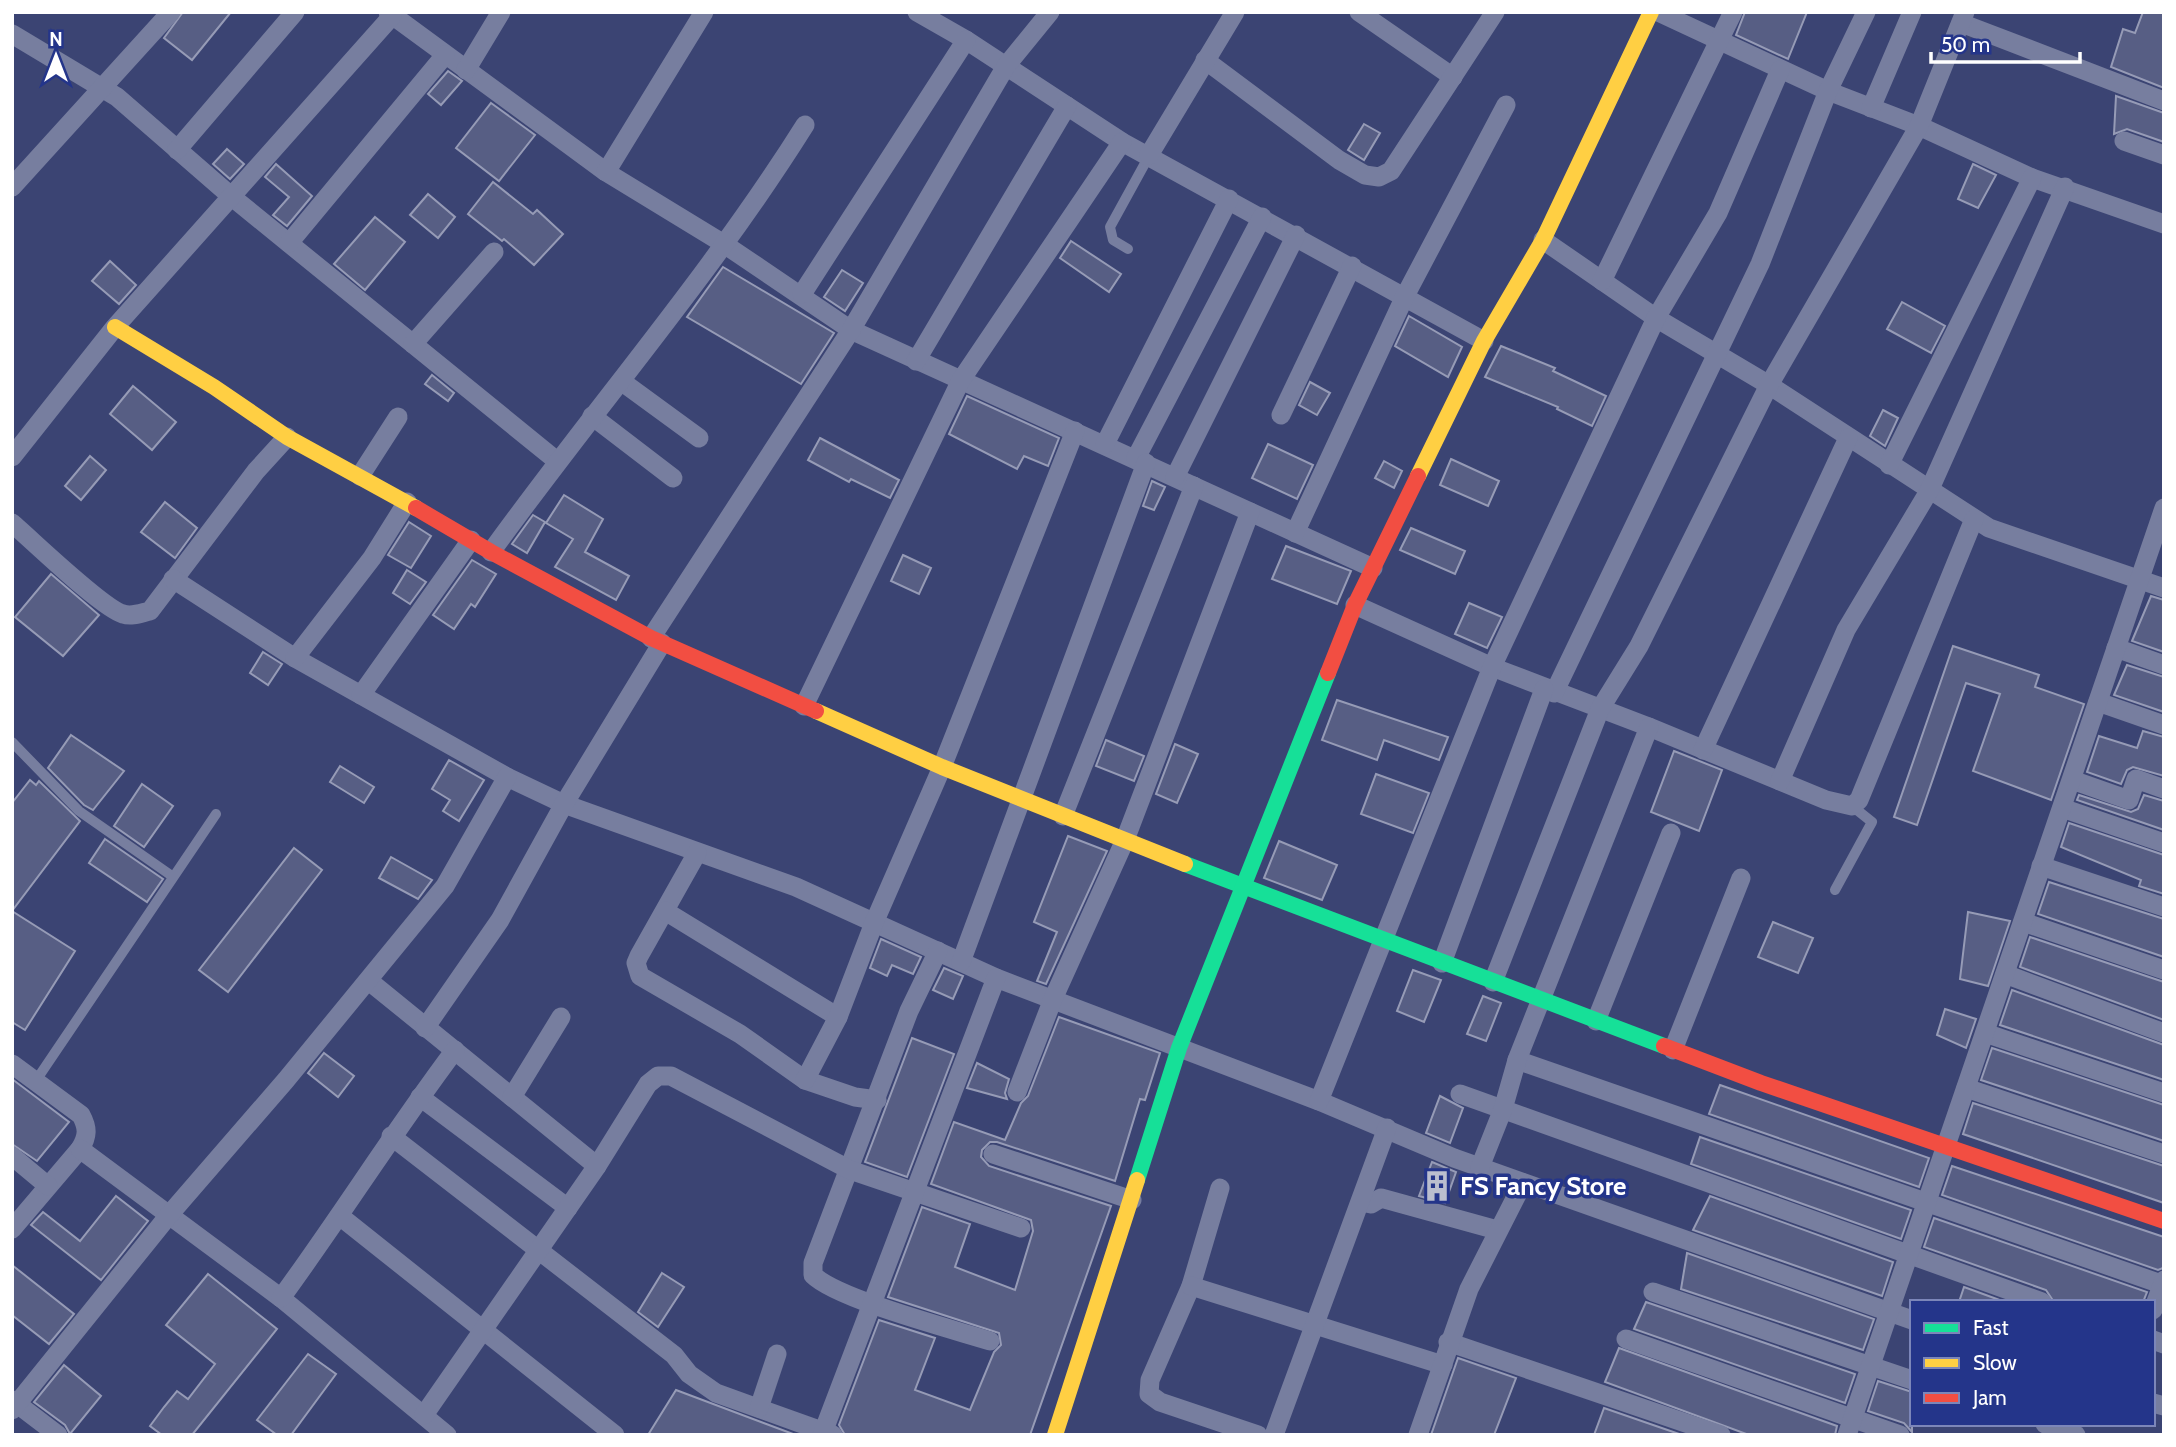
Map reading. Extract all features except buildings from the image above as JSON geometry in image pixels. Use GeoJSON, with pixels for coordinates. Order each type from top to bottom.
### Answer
{"type":"FeatureCollection","features":[{"type":"Feature","properties":{"kind":"street"},"geometry":{"type":"LineString","coordinates":[[12,187],[171,12]]}},
{"type":"Feature","properties":{"kind":"street"},"geometry":{"type":"LineString","coordinates":[[177,150],[295,12]]}},
{"type":"Feature","properties":{"kind":"street"},"geometry":{"type":"LineString","coordinates":[[466,70],[501,12]]}},
{"type":"Feature","properties":{"kind":"street"},"geometry":{"type":"LineString","coordinates":[[606,172],[704,12]]}},
{"type":"Feature","properties":{"kind":"street"},"geometry":{"type":"LineString","coordinates":[[917,12],[966,40],[1122,142],[1296,234],[1485,341]]}},
{"type":"Feature","properties":{"kind":"street"},"geometry":{"type":"LineString","coordinates":[[425,1028],[500,920],[657,640],[851,330],[1006,66],[1050,12]]}},
{"type":"Feature","properties":{"kind":"street"},"geometry":{"type":"LineString","coordinates":[[1149,155],[1235,12]]}},
{"type":"Feature","properties":{"kind":"street"},"geometry":{"type":"LineString","coordinates":[[1359,12],[1454,77]]}},
{"type":"Feature","properties":{"kind":"street"},"geometry":{"type":"LineString","coordinates":[[1205,60],[1339,160],[1365,175],[1379,177],[1391,171],[1495,12]]}},
{"type":"Feature","properties":{"kind":"street"},"geometry":{"type":"LineString","coordinates":[[1059,1434],[1180,1048],[1241,887],[1355,605],[1485,341],[1543,240],[1651,12]]}},
{"type":"Feature","properties":{"kind":"street"},"geometry":{"type":"LineString","coordinates":[[1658,12],[1828,91],[1919,125],[2032,178],[2065,187],[2164,224]]}},
{"type":"Feature","properties":{"kind":"street"},"geometry":{"type":"LineString","coordinates":[[1602,281],[1733,12]]}},
{"type":"Feature","properties":{"kind":"street"},"geometry":{"type":"LineString","coordinates":[[1442,963],[1549,691],[1760,264],[1828,91],[1866,12]]}},
{"type":"Feature","properties":{"kind":"street"},"geometry":{"type":"LineString","coordinates":[[1871,108],[1912,12]]}},
{"type":"Feature","properties":{"kind":"street"},"geometry":{"type":"LineString","coordinates":[[12,457],[115,327],[390,14],[606,172],[724,244],[851,330],[1373,568]]}},
{"type":"Feature","properties":{"kind":"street"},"geometry":{"type":"LineString","coordinates":[[1493,982],[1600,709],[1639,646],[1769,385],[1919,125],[1963,18],[2164,101]]}},
{"type":"Feature","properties":{"kind":"street"},"geometry":{"type":"LineString","coordinates":[[12,34],[103,89],[557,461]]}},
{"type":"Feature","properties":{"kind":"street"},"geometry":{"type":"LineString","coordinates":[[802,295],[966,40]]}},
{"type":"Feature","properties":{"kind":"street"},"geometry":{"type":"LineString","coordinates":[[289,243],[445,55]]}},
{"type":"Feature","properties":{"kind":"street"},"geometry":{"type":"LineString","coordinates":[[1319,1101],[1492,667],[1656,318],[1718,213],[1780,69]]}},
{"type":"Feature","properties":{"kind":"street"},"geometry":{"type":"LineString","coordinates":[[1295,533],[1405,296],[1506,105]]}},
{"type":"Feature","properties":{"kind":"street"},"geometry":{"type":"LineString","coordinates":[[916,361],[1067,106]]}},
{"type":"Feature","properties":{"kind":"street"},"geometry":{"type":"LineString","coordinates":[[491,552],[557,461],[724,244],[805,125]]}},
{"type":"Feature","properties":{"kind":"street"},"geometry":{"type":"LineString","coordinates":[[2124,141],[2164,155]]}},
{"type":"Feature","properties":{"kind":"street"},"geometry":{"type":"LineString","coordinates":[[804,706],[897,518],[961,380],[1122,142]]}},
{"type":"Feature","properties":{"kind":"street"},"geometry":{"type":"LineString","coordinates":[[1889,465],[2032,178]]}},
{"type":"Feature","properties":{"kind":"street"},"geometry":{"type":"LineString","coordinates":[[1780,781],[1846,630],[1929,491],[2065,187]]}},
{"type":"Feature","properties":{"kind":"street"},"geometry":{"type":"LineString","coordinates":[[1105,444],[1229,199]]}},
{"type":"Feature","properties":{"kind":"street"},"geometry":{"type":"LineString","coordinates":[[961,962],[1024,800],[1141,461],[1262,217]]}},
{"type":"Feature","properties":{"kind":"street"},"geometry":{"type":"LineString","coordinates":[[1175,477],[1296,234]]}},
{"type":"Feature","properties":{"kind":"street"},"geometry":{"type":"LineString","coordinates":[[1543,240],[1656,318],[1769,385],[1989,528],[2164,588]]}},
{"type":"Feature","properties":{"kind":"street"},"geometry":{"type":"LineString","coordinates":[[413,344],[494,252]]}},
{"type":"Feature","properties":{"kind":"street"},"geometry":{"type":"LineString","coordinates":[[1281,415],[1352,266]]}},
{"type":"Feature","properties":{"kind":"street"},"geometry":{"type":"LineString","coordinates":[[115,327],[214,387],[287,437],[407,502],[491,552],[657,640],[942,767],[1241,887],[1673,1050],[2164,1221]]}},
{"type":"Feature","properties":{"kind":"street"},"geometry":{"type":"LineString","coordinates":[[621,381],[699,438]]}},
{"type":"Feature","properties":{"kind":"street"},"geometry":{"type":"LineString","coordinates":[[592,416],[673,478]]}},
{"type":"Feature","properties":{"kind":"street"},"geometry":{"type":"LineString","coordinates":[[360,476],[398,417]]}},
{"type":"Feature","properties":{"kind":"street"},"geometry":{"type":"LineString","coordinates":[[805,1080],[838,1017],[874,923],[942,767],[1075,431]]}},
{"type":"Feature","properties":{"kind":"street"},"geometry":{"type":"LineString","coordinates":[[12,523],[103,602],[122,614],[150,611],[256,471],[287,437]]}},
{"type":"Feature","properties":{"kind":"street"},"geometry":{"type":"LineString","coordinates":[[1703,750],[1848,438]]}},
{"type":"Feature","properties":{"kind":"street"},"geometry":{"type":"LineString","coordinates":[[1063,816],[1194,486]]}},
{"type":"Feature","properties":{"kind":"street"},"geometry":{"type":"LineString","coordinates":[[295,658],[372,558],[407,502]]}},
{"type":"Feature","properties":{"kind":"street"},"geometry":{"type":"LineString","coordinates":[[1850,1427],[2164,508]]}},
{"type":"Feature","properties":{"kind":"street"},"geometry":{"type":"LineString","coordinates":[[1017,1092],[1053,999],[1125,840],[1250,512]]}},
{"type":"Feature","properties":{"kind":"street"},"geometry":{"type":"LineString","coordinates":[[1355,605],[1549,691],[1649,727],[1826,800],[1852,806],[1859,800],[1974,519]]}},
{"type":"Feature","properties":{"kind":"street"},"geometry":{"type":"LineString","coordinates":[[361,695],[471,540]]}},
{"type":"Feature","properties":{"kind":"street"},"geometry":{"type":"LineString","coordinates":[[173,579],[295,658],[507,777],[564,804],[796,887],[996,978],[1319,1101],[1480,1167],[1910,1319]]}},
{"type":"Feature","properties":{"kind":"street"},"geometry":{"type":"LineString","coordinates":[[2116,648],[2164,665]]}},
{"type":"Feature","properties":{"kind":"street"},"geometry":{"type":"LineString","coordinates":[[2098,702],[2164,725]]}},
{"type":"Feature","properties":{"kind":"street"},"geometry":{"type":"LineString","coordinates":[[1480,1167],[1503,1109],[1517,1060],[1649,727]]}},
{"type":"Feature","properties":{"kind":"street"},"geometry":{"type":"LineString","coordinates":[[58,1435],[14,1405],[169,1215],[369,981],[444,886],[507,777]]}},
{"type":"Feature","properties":{"kind":"street"},"geometry":{"type":"LineString","coordinates":[[2072,780],[2129,800],[2136,779],[2164,789]]}},
{"type":"Feature","properties":{"kind":"street"},"geometry":{"type":"LineString","coordinates":[[2062,808],[2164,843]]}},
{"type":"Feature","properties":{"kind":"street"},"geometry":{"type":"LineString","coordinates":[[1596,1021],[1671,833]]}},
{"type":"Feature","properties":{"kind":"street"},"geometry":{"type":"LineString","coordinates":[[697,853],[639,956],[636,963],[640,976],[740,1034],[805,1080],[855,1097],[877,1100]]}},
{"type":"Feature","properties":{"kind":"street"},"geometry":{"type":"LineString","coordinates":[[2042,866],[2164,907]]}},
{"type":"Feature","properties":{"kind":"street"},"geometry":{"type":"LineString","coordinates":[[1673,1050],[1741,878]]}},
{"type":"Feature","properties":{"kind":"street"},"geometry":{"type":"LineString","coordinates":[[665,911],[838,1017]]}},
{"type":"Feature","properties":{"kind":"street"},"geometry":{"type":"LineString","coordinates":[[2023,922],[2164,970]]}},
{"type":"Feature","properties":{"kind":"street"},"geometry":{"type":"LineString","coordinates":[[938,951],[909,1011],[813,1263],[813,1275],[821,1283],[873,1303],[990,1341]]}},
{"type":"Feature","properties":{"kind":"street"},"geometry":{"type":"LineString","coordinates":[[2005,974],[2164,1033]]}},
{"type":"Feature","properties":{"kind":"street"},"geometry":{"type":"LineString","coordinates":[[391,1136],[674,1355],[700,1384],[826,1434],[996,978]]}},
{"type":"Feature","properties":{"kind":"street"},"geometry":{"type":"LineString","coordinates":[[369,981],[597,1166]]}},
{"type":"Feature","properties":{"kind":"street"},"geometry":{"type":"LineString","coordinates":[[512,1097],[561,1017]]}},
{"type":"Feature","properties":{"kind":"street"},"geometry":{"type":"LineString","coordinates":[[1984,1033],[2164,1093]]}},
{"type":"Feature","properties":{"kind":"street"},"geometry":{"type":"LineString","coordinates":[[281,1298],[341,1217],[391,1136],[455,1050]]}},
{"type":"Feature","properties":{"kind":"street"},"geometry":{"type":"LineString","coordinates":[[1517,1060],[2163,1283],[2155,1305]]}},
{"type":"Feature","properties":{"kind":"street"},"geometry":{"type":"LineString","coordinates":[[12,1064],[82,1115],[87,1126],[86,1140],[80,1149],[12,1230]]}},
{"type":"Feature","properties":{"kind":"street"},"geometry":{"type":"LineString","coordinates":[[424,1415],[597,1166],[648,1084],[658,1076],[671,1076],[850,1170],[1021,1228]]}},
{"type":"Feature","properties":{"kind":"street"},"geometry":{"type":"LineString","coordinates":[[1966,1088],[2164,1154]]}},
{"type":"Feature","properties":{"kind":"street"},"geometry":{"type":"LineString","coordinates":[[1460,1094],[2036,1300]]}},
{"type":"Feature","properties":{"kind":"street"},"geometry":{"type":"LineString","coordinates":[[420,1097],[568,1208]]}},
{"type":"Feature","properties":{"kind":"street"},"geometry":{"type":"LineString","coordinates":[[1274,1435],[1387,1128]]}},
{"type":"Feature","properties":{"kind":"street"},"geometry":{"type":"LineString","coordinates":[[80,1149],[281,1298],[447,1435]]}},
{"type":"Feature","properties":{"kind":"street"},"geometry":{"type":"LineString","coordinates":[[993,1154],[1132,1200]]}},
{"type":"Feature","properties":{"kind":"street"},"geometry":{"type":"LineString","coordinates":[[12,1156],[48,1186]]}},
{"type":"Feature","properties":{"kind":"street"},"geometry":{"type":"LineString","coordinates":[[1418,1435],[1443,1365],[1448,1342],[1497,1230],[1523,1183]]}},
{"type":"Feature","properties":{"kind":"street"},"geometry":{"type":"LineString","coordinates":[[1220,1188],[1191,1286],[1150,1380],[1149,1394],[1160,1402],[1258,1435]]}},
{"type":"Feature","properties":{"kind":"street"},"geometry":{"type":"LineString","coordinates":[[1361,1202],[1371,1204],[1381,1198],[1497,1230]]}},
{"type":"Feature","properties":{"kind":"street"},"geometry":{"type":"LineString","coordinates":[[341,1217],[482,1332],[615,1435]]}},
{"type":"Feature","properties":{"kind":"street"},"geometry":{"type":"LineString","coordinates":[[1191,1286],[1313,1327],[1443,1365]]}},
{"type":"Feature","properties":{"kind":"street"},"geometry":{"type":"LineString","coordinates":[[1653,1292],[1910,1379]]}},
{"type":"Feature","properties":{"kind":"street"},"geometry":{"type":"LineString","coordinates":[[1626,1339],[1850,1427],[1900,1435]]}},
{"type":"Feature","properties":{"kind":"street"},"geometry":{"type":"LineString","coordinates":[[1448,1342],[1721,1435]]}},
{"type":"Feature","properties":{"kind":"street"},"geometry":{"type":"LineString","coordinates":[[759,1408],[777,1354]]}},
{"type":"Feature","properties":{"kind":"street"},"geometry":{"type":"LineString","coordinates":[[2051,1426],[2076,1435]]}},
{"type":"Feature","properties":{"kind":"lane"},"geometry":{"type":"LineString","coordinates":[[1128,249],[1113,240],[1110,227],[1149,155]]}},
{"type":"Feature","properties":{"kind":"lane"},"geometry":{"type":"LineString","coordinates":[[12,742],[79,811],[172,876]]}},
{"type":"Feature","properties":{"kind":"lane"},"geometry":{"type":"LineString","coordinates":[[1835,890],[1872,822],[1852,806]]}},
{"type":"Feature","properties":{"kind":"lane"},"geometry":{"type":"LineString","coordinates":[[35,1083],[216,814]]}},
{"type":"Feature","properties":{"kind":"traffic: fast"},"geometry":{"type":"LineString","coordinates":[[1137,1180],[1179,1048],[1328,673]]}},
{"type":"Feature","properties":{"kind":"traffic: fast"},"geometry":{"type":"LineString","coordinates":[[1185,864],[1664,1046]]}},
{"type":"Feature","properties":{"kind":"traffic: slow"},"geometry":{"type":"LineString","coordinates":[[1418,476],[1484,341],[1543,240],[1651,12]]}},
{"type":"Feature","properties":{"kind":"traffic: slow"},"geometry":{"type":"LineString","coordinates":[[115,327],[214,387],[287,437],[416,508]]}},
{"type":"Feature","properties":{"kind":"traffic: slow"},"geometry":{"type":"LineString","coordinates":[[816,711],[942,767],[1185,864]]}},
{"type":"Feature","properties":{"kind":"traffic: slow"},"geometry":{"type":"LineString","coordinates":[[1055,1435],[1137,1180]]}},
{"type":"Feature","properties":{"kind":"traffic: jam"},"geometry":{"type":"LineString","coordinates":[[1328,673],[1355,605],[1418,476]]}},
{"type":"Feature","properties":{"kind":"traffic: jam"},"geometry":{"type":"LineString","coordinates":[[416,508],[491,552],[651,638],[816,711]]}},
{"type":"Feature","properties":{"kind":"traffic: jam"},"geometry":{"type":"LineString","coordinates":[[1664,1046],[1761,1083],[2164,1221]]}},
{"type":"Feature","properties":{"kind":"place","name":"FS Fancy Store"},"geometry":{"type":"Point","coordinates":[1437,1186]}}]}
